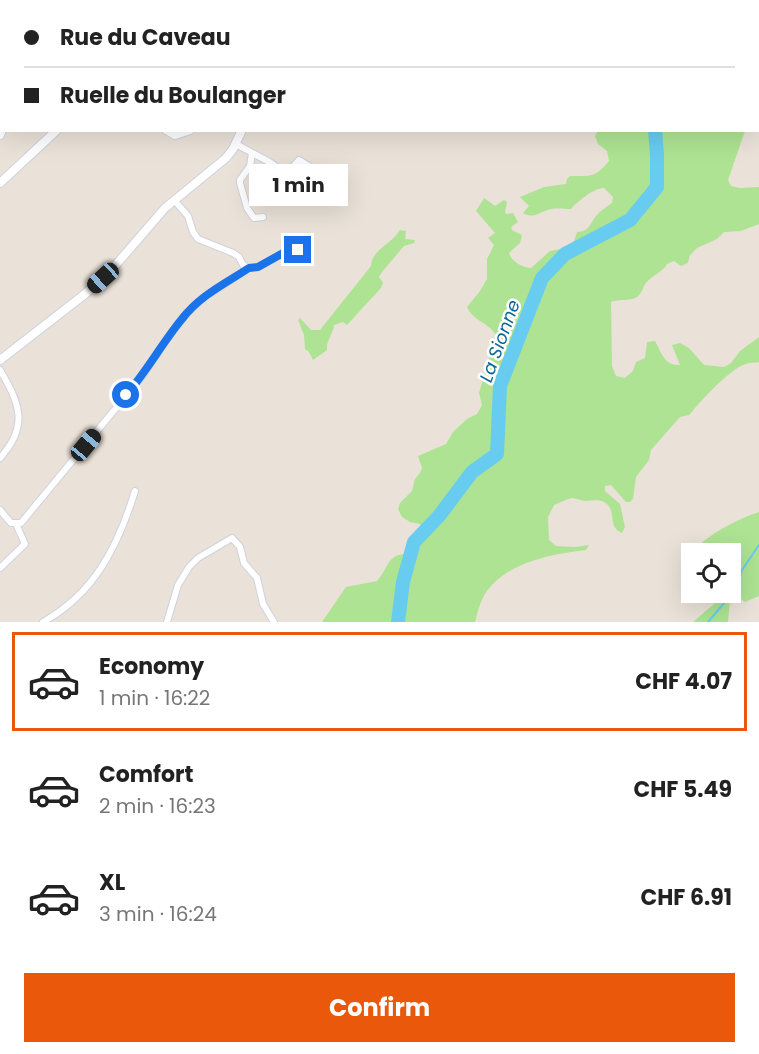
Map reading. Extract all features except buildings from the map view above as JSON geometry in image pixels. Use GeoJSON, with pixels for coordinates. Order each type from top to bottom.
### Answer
{"type":"FeatureCollection","features":[{"type":"Feature","properties":{"kind":"street"},"geometry":{"type":"LineString","coordinates":[[0,183],[55,132]]}},
{"type":"Feature","properties":{"kind":"street"},"geometry":{"type":"LineString","coordinates":[[170,132],[175,135],[184,132]]}},
{"type":"Feature","properties":{"kind":"street"},"geometry":{"type":"LineString","coordinates":[[0,360],[62,314],[104,277],[174,200],[219,165],[236,144],[241,132]]}},
{"type":"Feature","properties":{"kind":"street"},"geometry":{"type":"LineString","coordinates":[[236,144],[271,163],[284,173],[287,173],[298,160],[302,160],[312,168]]}},
{"type":"Feature","properties":{"kind":"street"},"geometry":{"type":"LineString","coordinates":[[252,153],[252,161],[240,183],[249,213],[254,218],[263,217]]}},
{"type":"Feature","properties":{"kind":"street"},"geometry":{"type":"LineString","coordinates":[[174,200],[188,216],[198,239],[236,254],[243,265],[249,268]]}},
{"type":"Feature","properties":{"kind":"street"},"geometry":{"type":"LineString","coordinates":[[16,525],[25,518],[140,379],[181,319],[204,297],[249,268],[258,267],[292,248],[298,250]]}},
{"type":"Feature","properties":{"kind":"street"},"geometry":{"type":"LineString","coordinates":[[0,370],[17,403],[20,417],[13,440],[0,459]]}},
{"type":"Feature","properties":{"kind":"street"},"geometry":{"type":"LineString","coordinates":[[43,622],[64,609],[91,584],[111,549],[135,491]]}},
{"type":"Feature","properties":{"kind":"street"},"geometry":{"type":"LineString","coordinates":[[0,511],[16,525],[26,544],[0,568]]}},
{"type":"Feature","properties":{"kind":"street"},"geometry":{"type":"LineString","coordinates":[[167,622],[178,585],[189,567],[198,558],[232,538],[240,547],[244,563],[257,578],[262,604],[273,622]]}},
{"type":"Feature","properties":{"kind":"green space"},"geometry":{"type":"Polygon","coordinates":[[[597,132],[745,132],[728,180],[731,186],[759,187],[759,224],[741,231],[724,232],[717,239],[697,248],[690,255],[688,263],[681,266],[674,261],[667,264],[648,280],[637,297],[611,302],[612,366],[616,376],[625,378],[633,371],[636,362],[645,358],[647,342],[655,341],[664,358],[675,365],[680,365],[672,345],[680,343],[689,348],[704,365],[724,367],[759,337],[759,362],[743,365],[735,370],[717,384],[689,415],[680,417],[651,450],[649,460],[636,477],[633,499],[630,502],[626,502],[611,485],[605,486],[605,491],[620,504],[625,527],[622,533],[615,528],[610,509],[603,501],[584,501],[572,498],[554,505],[548,517],[549,540],[556,546],[589,545],[586,550],[545,557],[507,573],[496,581],[485,595],[475,622],[322,622],[346,587],[377,581],[393,558],[397,555],[412,554],[412,549],[423,541],[427,533],[420,524],[402,517],[398,509],[400,503],[412,491],[415,479],[422,468],[418,456],[446,444],[453,432],[467,419],[477,414],[482,405],[479,393],[496,335],[467,307],[487,279],[487,259],[494,245],[488,238],[495,233],[476,211],[484,198],[495,206],[504,200],[507,202],[506,214],[513,213],[518,222],[511,227],[512,230],[522,235],[520,243],[509,253],[517,264],[531,268],[550,251],[572,247],[577,232],[587,229],[598,214],[612,203],[613,197],[604,188],[586,195],[571,209],[551,209],[531,216],[523,213],[529,206],[520,197],[544,187],[566,184],[570,176],[588,176],[600,171],[609,161],[607,151],[598,144],[595,136],[597,132]]]}},
{"type":"Feature","properties":{"kind":"green space"},"geometry":{"type":"Polygon","coordinates":[[[400,230],[406,231],[405,239],[415,240],[414,243],[404,246],[382,272],[379,277],[383,283],[381,288],[347,325],[343,322],[334,325],[327,350],[313,360],[305,349],[304,335],[298,320],[300,318],[311,330],[320,330],[371,266],[375,255],[400,230]]]}},
{"type":"Feature","properties":{"kind":"green space"},"geometry":{"type":"Polygon","coordinates":[[[759,512],[759,596],[745,602],[741,599],[741,543],[702,543],[713,534],[759,512]]]}},
{"type":"Feature","properties":{"kind":"green space"},"geometry":{"type":"Polygon","coordinates":[[[715,603],[730,603],[728,622],[693,622],[715,603]]]}},
{"type":"Feature","properties":{"kind":"waterway","name":"La Sionne"},"geometry":{"type":"LineString","coordinates":[[398,622],[403,582],[414,542],[439,516],[472,472],[497,454],[500,386],[542,278],[565,254],[630,220],[657,187],[655,132]]}},
{"type":"Feature","properties":{"kind":"waterway"},"geometry":{"type":"LineString","coordinates":[[741,573],[759,545]]}},
{"type":"Feature","properties":{"kind":"waterway"},"geometry":{"type":"LineString","coordinates":[[708,622],[724,603]]}},
{"type":"Feature","properties":{"kind":"route"},"geometry":{"type":"LineString","coordinates":[[126,395],[140,379],[181,319],[204,297],[249,268],[258,267],[292,248],[298,250]]}}]}
